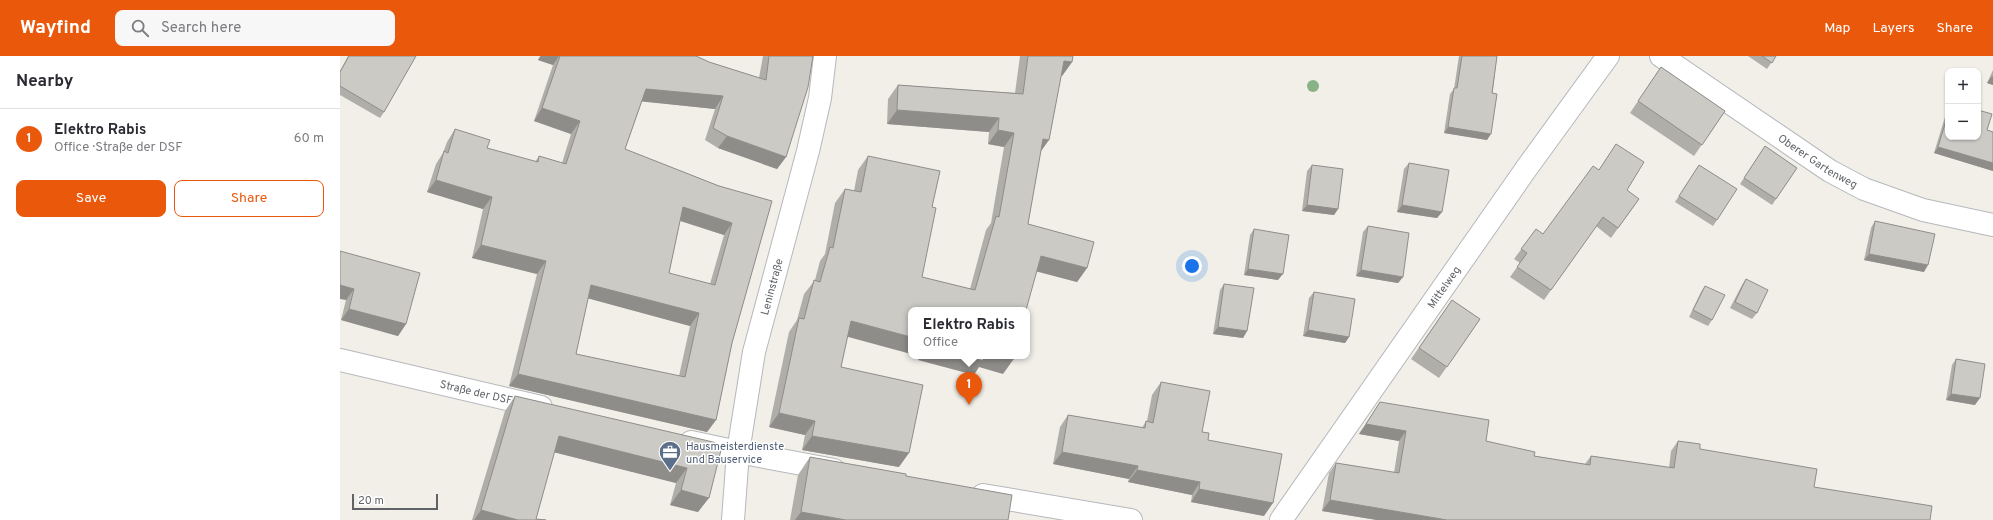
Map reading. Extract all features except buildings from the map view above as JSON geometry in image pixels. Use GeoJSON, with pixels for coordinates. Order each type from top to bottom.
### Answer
{"type":"FeatureCollection","features":[{"type":"Feature","properties":{"kind":"street","name":"Leninstraße"},"geometry":{"type":"LineString","coordinates":[[733,520],[738,452],[754,352],[808,151],[820,98],[825,56]]}},
{"type":"Feature","properties":{"kind":"street","name":"Mittelweg"},"geometry":{"type":"LineString","coordinates":[[1281,520],[1608,56]]}},
{"type":"Feature","properties":{"kind":"street","name":"Oberer Gartenweg"},"geometry":{"type":"LineString","coordinates":[[1662,56],[1830,171],[1864,189],[1924,210],[1993,225]]}},
{"type":"Feature","properties":{"kind":"street","name":"Straße der DSF"},"geometry":{"type":"LineString","coordinates":[[340,360],[557,410]]}},
{"type":"Feature","properties":{"kind":"street"},"geometry":{"type":"LineString","coordinates":[[673,438],[738,452],[853,473]]}},
{"type":"Feature","properties":{"kind":"street"},"geometry":{"type":"LineString","coordinates":[[961,491],[1131,520]]}},
{"type":"Feature","properties":{"kind":"place","name":"Elektro Rabis"},"geometry":{"type":"Point","coordinates":[969,405]}},
{"type":"Feature","properties":{"kind":"place","name":"Hausmeisterdienste und Bauservice"},"geometry":{"type":"Point","coordinates":[670,472]}}]}
